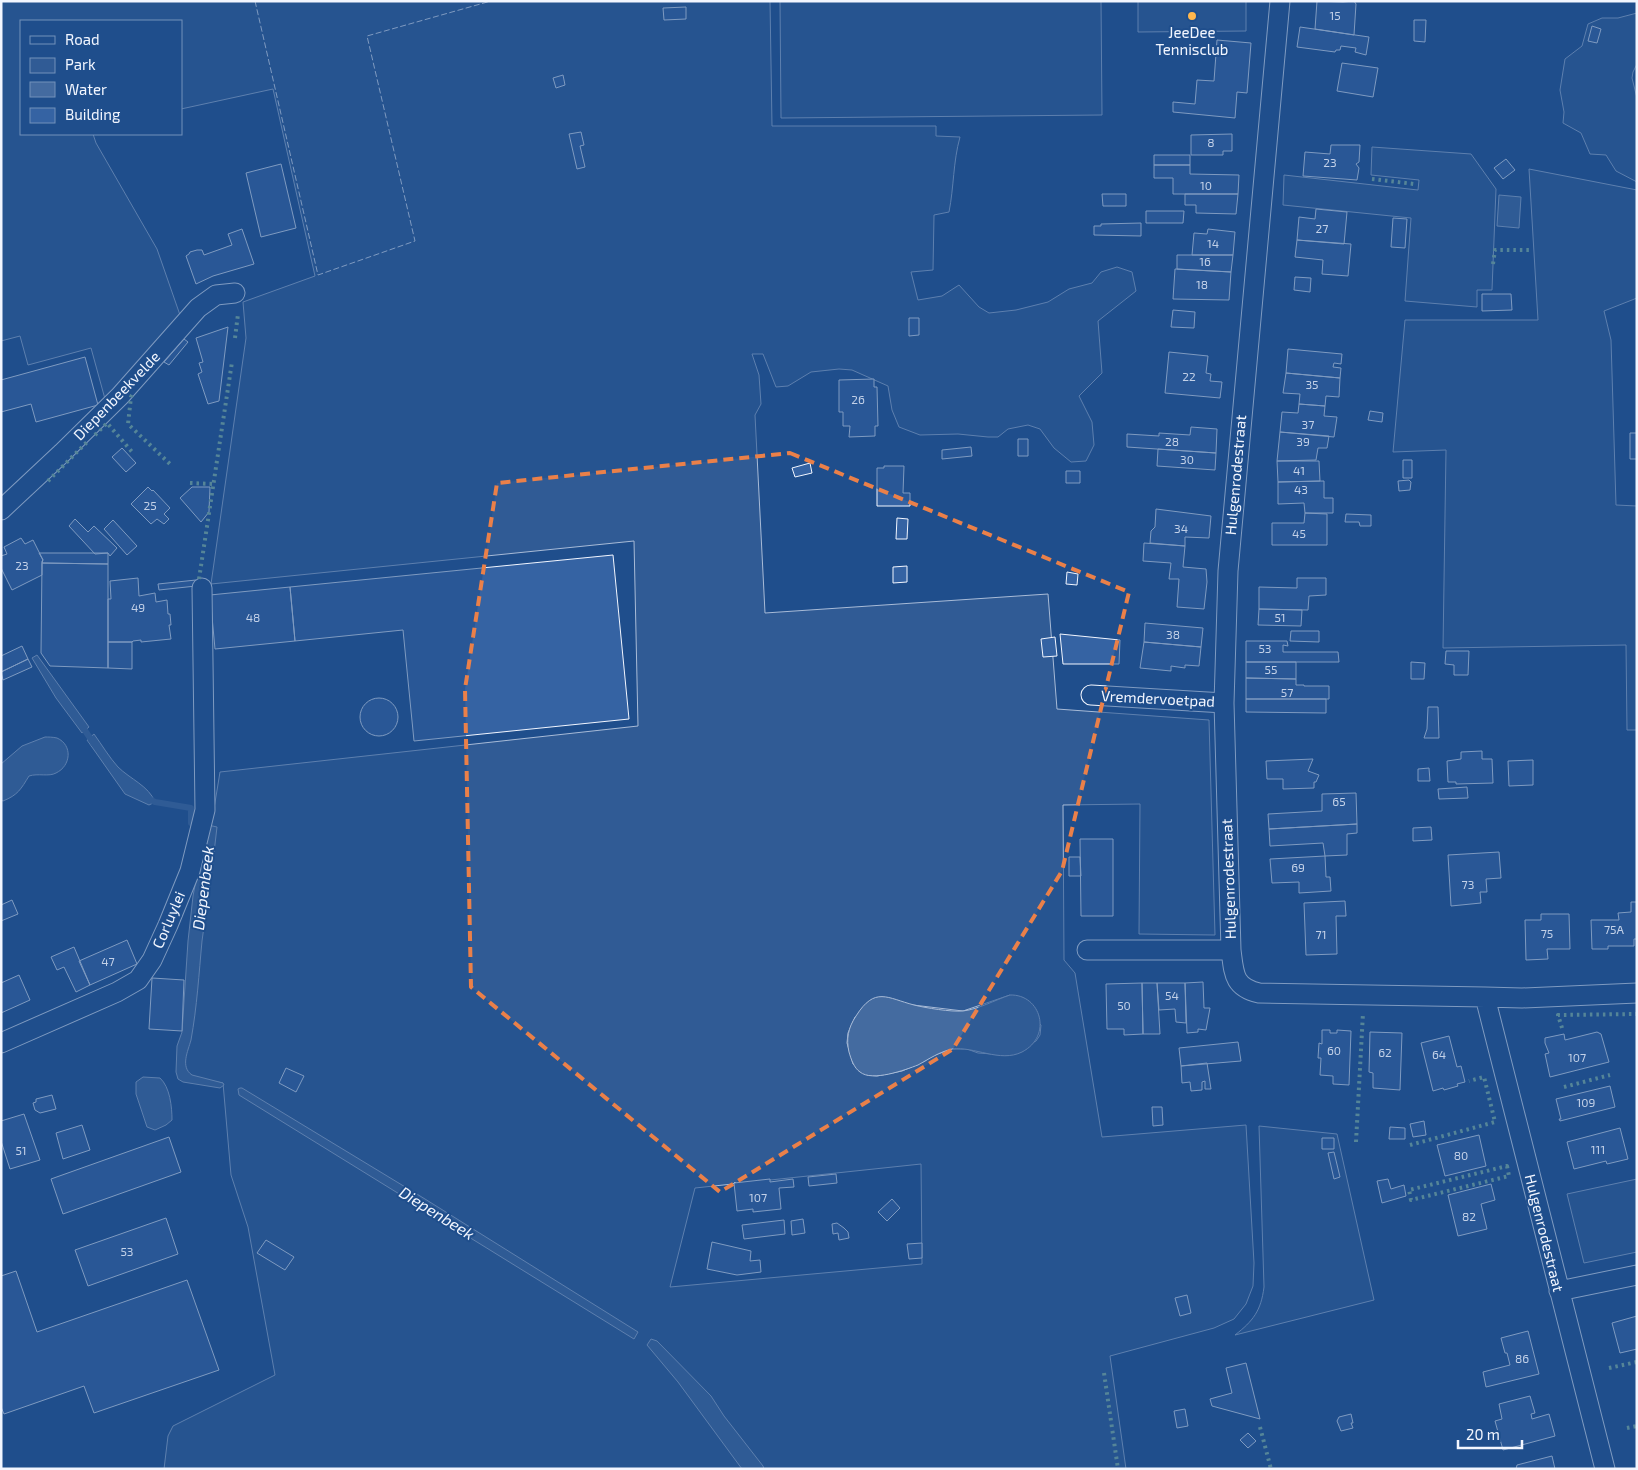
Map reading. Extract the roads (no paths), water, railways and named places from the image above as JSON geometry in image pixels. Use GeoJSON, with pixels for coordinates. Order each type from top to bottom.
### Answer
{"type":"FeatureCollection","features":[{"type":"Feature","properties":{"kind":"street","name":"Hulgenrodestraat"},"geometry":{"type":"LineString","coordinates":[[1280,1],[1228,562],[1224,703],[1231,950],[1234,970],[1239,983],[1248,990],[1259,992],[1522,998],[1637,993]]}},
{"type":"Feature","properties":{"kind":"street","name":"Diepenbeekvelde"},"geometry":{"type":"LineString","coordinates":[[1,510],[120,396],[198,308],[216,295],[235,293]]}},
{"type":"Feature","properties":{"kind":"street","name":"Corluylei"},"geometry":{"type":"LineString","coordinates":[[1,1043],[117,992],[138,980],[152,960],[168,925],[190,871],[205,810],[202,588]]}},
{"type":"Feature","properties":{"kind":"street","name":"Vremdervoetpad"},"geometry":{"type":"LineString","coordinates":[[1091,695],[1224,703]]}},
{"type":"Feature","properties":{"kind":"street","name":"Hulgenrodestraat"},"geometry":{"type":"LineString","coordinates":[[1087,950],[1231,950]]}},
{"type":"Feature","properties":{"kind":"street","name":"Hulgenrodestraat"},"geometry":{"type":"LineString","coordinates":[[1484,997],[1605,1469]]}},
{"type":"Feature","properties":{"kind":"street"},"geometry":{"type":"LineString","coordinates":[[1559,1291],[1637,1275]]}},
{"type":"Feature","properties":{"kind":"water"},"geometry":{"type":"Polygon","coordinates":[[[1499,195],[1521,197],[1519,228],[1497,226],[1499,195]]]}},
{"type":"Feature","properties":{"kind":"water"},"geometry":{"type":"Polygon","coordinates":[[[37,655],[89,727],[82,733],[56,698],[32,658],[37,655]]]}},
{"type":"Feature","properties":{"kind":"water"},"geometry":{"type":"Polygon","coordinates":[[[94,734],[118,767],[144,787],[155,802],[149,805],[125,794],[87,740],[94,734]]]}},
{"type":"Feature","properties":{"kind":"water"},"geometry":{"type":"Polygon","coordinates":[[[45,737],[57,738],[66,745],[68,756],[65,766],[53,774],[29,776],[16,794],[3,801],[1,800],[1,764],[22,746],[45,737]]]}},
{"type":"Feature","properties":{"kind":"water"},"geometry":{"type":"Polygon","coordinates":[[[208,825],[217,827],[202,941],[195,1015],[186,1068],[192,1075],[223,1083],[224,1085],[220,1088],[183,1082],[178,1079],[176,1072],[177,1046],[182,1032],[193,896],[208,825]]]}},
{"type":"Feature","properties":{"kind":"water"},"geometry":{"type":"Polygon","coordinates":[[[1010,995],[1029,1001],[1036,1008],[1039,1017],[1040,1027],[1038,1036],[1032,1045],[1022,1052],[1005,1056],[952,1049],[918,1065],[897,1072],[872,1076],[860,1072],[852,1060],[848,1043],[851,1025],[863,1007],[876,997],[889,997],[925,1007],[963,1011],[1010,995]]]}},
{"type":"Feature","properties":{"kind":"water"},"geometry":{"type":"Polygon","coordinates":[[[143,1077],[160,1078],[170,1098],[172,1120],[155,1130],[147,1127],[136,1094],[136,1082],[143,1077]]]}},
{"type":"Feature","properties":{"kind":"water"},"geometry":{"type":"Polygon","coordinates":[[[240,1088],[425,1199],[638,1332],[634,1339],[239,1095],[238,1089],[240,1088]]]}},
{"type":"Feature","properties":{"kind":"water"},"geometry":{"type":"Polygon","coordinates":[[[651,1339],[657,1341],[711,1396],[764,1469],[742,1469],[678,1382],[647,1345],[651,1339]]]}},
{"type":"Feature","properties":{"kind":"waterway","name":"Diepenbeek"},"geometry":{"type":"LineString","coordinates":[[80,723],[94,744]]}},
{"type":"Feature","properties":{"kind":"waterway","name":"Diepenbeek"},"geometry":{"type":"LineString","coordinates":[[149,799],[155,802],[191,808],[191,823]]}},
{"type":"Feature","properties":{"kind":"place","name":"JeeDee Tennisclub"},"geometry":{"type":"Point","coordinates":[1192,16]}}]}
